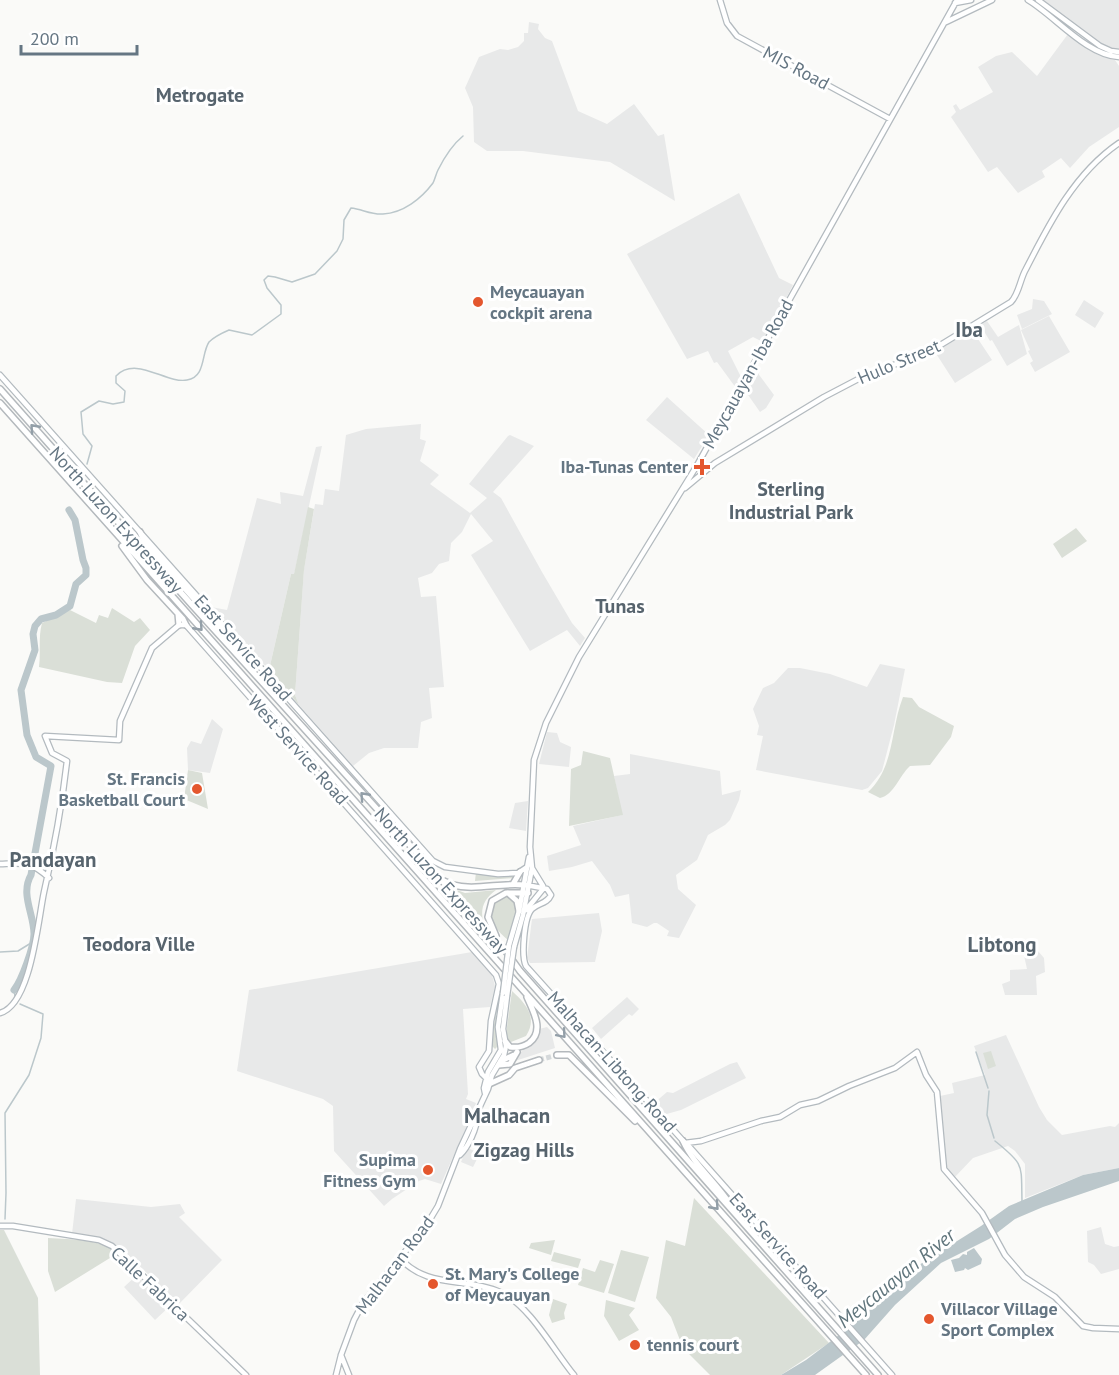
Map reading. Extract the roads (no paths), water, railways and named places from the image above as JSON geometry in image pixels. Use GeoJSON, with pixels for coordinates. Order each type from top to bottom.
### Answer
{"type":"FeatureCollection","features":[{"type":"Feature","properties":{"kind":"highway","name":"North Luzon Expressway"},"geometry":{"type":"LineString","coordinates":[[0,389],[253,673],[505,950],[520,971],[878,1375]]}},
{"type":"Feature","properties":{"kind":"highway","name":"North Luzon Expressway"},"geometry":{"type":"LineString","coordinates":[[0,404],[866,1375]]}},
{"type":"Feature","properties":{"kind":"highway"},"geometry":{"type":"LineString","coordinates":[[104,521],[147,580],[186,625]]}},
{"type":"Feature","properties":{"kind":"highway"},"geometry":{"type":"LineString","coordinates":[[140,532],[147,545],[237,647],[253,673]]}},
{"type":"Feature","properties":{"kind":"highway"},"geometry":{"type":"LineString","coordinates":[[177,613],[179,625]]}},
{"type":"Feature","properties":{"kind":"highway"},"geometry":{"type":"LineString","coordinates":[[513,884],[519,875]]}},
{"type":"Feature","properties":{"kind":"highway"},"geometry":{"type":"LineString","coordinates":[[438,876],[446,882],[462,887],[526,885]]}},
{"type":"Feature","properties":{"kind":"highway"},"geometry":{"type":"LineString","coordinates":[[505,950],[494,933],[488,915],[492,901],[506,893],[525,892]]}},
{"type":"Feature","properties":{"kind":"highway"},"geometry":{"type":"LineString","coordinates":[[506,893],[516,899],[521,913]]}},
{"type":"Feature","properties":{"kind":"highway"},"geometry":{"type":"LineString","coordinates":[[498,1064],[512,1063],[519,1049],[532,1040],[537,1029],[535,1016],[523,991]]}},
{"type":"Feature","properties":{"kind":"highway"},"geometry":{"type":"LineString","coordinates":[[505,1041],[510,1047],[519,1049]]}},
{"type":"Feature","properties":{"kind":"highway"},"geometry":{"type":"LineString","coordinates":[[557,1055],[569,1055],[616,1105],[654,1138]]}},
{"type":"Feature","properties":{"kind":"highway"},"geometry":{"type":"LineString","coordinates":[[498,1064],[504,1071],[512,1071],[539,1060]]}},
{"type":"Feature","properties":{"kind":"highway"},"geometry":{"type":"LineString","coordinates":[[488,1081],[509,1075],[512,1071]]}},
{"type":"Feature","properties":{"kind":"highway"},"geometry":{"type":"LineString","coordinates":[[685,1143],[688,1152],[721,1190],[741,1220]]}},
{"type":"Feature","properties":{"kind":"main road","name":"MIS Road"},"geometry":{"type":"LineString","coordinates":[[720,0],[727,23],[737,36],[890,118]]}},
{"type":"Feature","properties":{"kind":"main road"},"geometry":{"type":"LineString","coordinates":[[956,2],[971,0]]}},
{"type":"Feature","properties":{"kind":"main road"},"geometry":{"type":"LineString","coordinates":[[944,23],[982,1],[992,0]]}},
{"type":"Feature","properties":{"kind":"main road"},"geometry":{"type":"LineString","coordinates":[[1028,0],[1096,51],[1119,57]]}},
{"type":"Feature","properties":{"kind":"main road"},"geometry":{"type":"LineString","coordinates":[[1038,0],[1105,50],[1119,52]]}},
{"type":"Feature","properties":{"kind":"main road","name":"Meycauayan-Iba Road"},"geometry":{"type":"LineString","coordinates":[[526,885],[530,867],[534,760],[543,729],[579,657],[684,489],[956,2]]}},
{"type":"Feature","properties":{"kind":"main road","name":"Hulo Street"},"geometry":{"type":"LineString","coordinates":[[684,489],[723,458],[854,381],[924,354],[1011,302],[1016,297],[1019,283],[1027,266],[1075,183],[1096,161],[1119,143]]}},
{"type":"Feature","properties":{"kind":"main road","name":"East Service Road"},"geometry":{"type":"LineString","coordinates":[[0,375],[433,861],[445,867],[519,875]]}},
{"type":"Feature","properties":{"kind":"main road"},"geometry":{"type":"LineString","coordinates":[[0,1013],[10,1009],[18,998],[28,971],[44,890],[49,878],[68,760],[52,753],[45,736],[119,740],[120,721],[152,648],[179,625],[186,625]]}},
{"type":"Feature","properties":{"kind":"main road","name":"West Service Road"},"geometry":{"type":"LineString","coordinates":[[186,625],[495,974],[499,984],[491,1021],[489,1046],[487,1056],[479,1067],[488,1081]]}},
{"type":"Feature","properties":{"kind":"main road"},"geometry":{"type":"LineString","coordinates":[[0,864],[29,864],[37,867],[49,878]]}},
{"type":"Feature","properties":{"kind":"main road"},"geometry":{"type":"LineString","coordinates":[[530,867],[541,885],[547,889],[526,885],[519,875],[530,867]]}},
{"type":"Feature","properties":{"kind":"main road","name":"Malhacan Road"},"geometry":{"type":"LineString","coordinates":[[336,1375],[354,1320],[363,1304],[432,1217],[460,1149],[477,1115],[488,1081],[506,1049],[502,1029],[505,994],[512,946],[526,885]]}},
{"type":"Feature","properties":{"kind":"main road"},"geometry":{"type":"LineString","coordinates":[[521,913],[538,892],[547,889]]}},
{"type":"Feature","properties":{"kind":"main road","name":"Malhacan-Libtong Road"},"geometry":{"type":"LineString","coordinates":[[547,889],[550,894],[549,899],[534,907],[528,915],[524,962],[685,1143],[780,1117],[800,1105],[818,1101],[895,1068],[917,1052],[926,1075],[937,1092],[944,1169],[986,1219],[1005,1256],[1024,1277],[1055,1298],[1083,1326],[1119,1329]]}},
{"type":"Feature","properties":{"kind":"main road","name":"Malhacan Road"},"geometry":{"type":"LineString","coordinates":[[498,1064],[501,1048],[498,1027],[505,994]]}},
{"type":"Feature","properties":{"kind":"main road"},"geometry":{"type":"LineString","coordinates":[[489,1046],[494,1050],[501,1048]]}},
{"type":"Feature","properties":{"kind":"main road"},"geometry":{"type":"LineString","coordinates":[[487,1056],[498,1064]]}},
{"type":"Feature","properties":{"kind":"main road","name":"East Service Road"},"geometry":{"type":"LineString","coordinates":[[685,1143],[892,1375]]}},
{"type":"Feature","properties":{"kind":"main road","name":"Calle Fabrica"},"geometry":{"type":"LineString","coordinates":[[0,1226],[13,1226],[95,1240],[112,1246],[246,1375]]}},
{"type":"Feature","properties":{"kind":"main road"},"geometry":{"type":"LineString","coordinates":[[400,1258],[414,1272],[450,1282],[485,1287],[506,1295],[525,1311],[574,1375]]}},
{"type":"Feature","properties":{"kind":"main road"},"geometry":{"type":"LineString","coordinates":[[341,1355],[349,1375]]}},
{"type":"Feature","properties":{"kind":"waterway"},"geometry":{"type":"LineString","coordinates":[[87,464],[92,446],[83,434],[81,412],[99,401],[113,404],[124,402],[125,391],[116,383],[116,376],[124,370],[133,368],[179,380],[193,378],[200,370],[209,342],[213,338],[229,330],[252,335],[281,314],[281,305],[267,288],[264,280],[268,276],[292,282],[315,274],[337,251],[343,239],[344,220],[351,208],[383,214],[398,211],[411,204],[433,183],[446,156],[463,136]]}},
{"type":"Feature","properties":{"kind":"waterway"},"geometry":{"type":"LineString","coordinates":[[14,990],[24,971],[34,934],[27,889],[51,766],[36,757],[27,735],[21,690],[35,650],[33,634],[35,626],[41,619],[56,615],[70,606],[76,584],[86,575],[75,520],[69,510]]}},
{"type":"Feature","properties":{"kind":"waterway"},"geometry":{"type":"LineString","coordinates":[[0,952],[18,951],[31,943]]}},
{"type":"Feature","properties":{"kind":"waterway"},"geometry":{"type":"LineString","coordinates":[[14,990],[15,996]]}},
{"type":"Feature","properties":{"kind":"waterway"},"geometry":{"type":"LineString","coordinates":[[5,1219],[5,1113],[29,1075],[41,1038],[43,1014],[20,1004]]}},
{"type":"Feature","properties":{"kind":"waterway"},"geometry":{"type":"LineString","coordinates":[[976,1052],[988,1088]]}},
{"type":"Feature","properties":{"kind":"waterway"},"geometry":{"type":"LineString","coordinates":[[989,1091],[987,1115],[994,1138]]}},
{"type":"Feature","properties":{"kind":"waterway"},"geometry":{"type":"LineString","coordinates":[[995,1141],[1012,1155],[1019,1166],[1022,1179],[1022,1201]]}},
{"type":"Feature","properties":{"kind":"tunnel"},"geometry":{"type":"LineString","coordinates":[[539,1060],[557,1055]]}},
{"type":"Feature","properties":{"kind":"place","name":"Meycauayan cockpit arena"},"geometry":{"type":"Point","coordinates":[478,302]}},
{"type":"Feature","properties":{"kind":"place","name":"Iba-Tunas Center"},"geometry":{"type":"Point","coordinates":[702,467]}},
{"type":"Feature","properties":{"kind":"place","name":"St. Francis Basketball Court"},"geometry":{"type":"Point","coordinates":[197,789]}},
{"type":"Feature","properties":{"kind":"place","name":"Supima Fitness Gym"},"geometry":{"type":"Point","coordinates":[428,1170]}},
{"type":"Feature","properties":{"kind":"place","name":"St. Mary's College of Meycauyan"},"geometry":{"type":"Point","coordinates":[433,1284]}},
{"type":"Feature","properties":{"kind":"place","name":"Villacor Village Sport Complex"},"geometry":{"type":"Point","coordinates":[929,1319]}},
{"type":"Feature","properties":{"kind":"place","name":"tennis court"},"geometry":{"type":"Point","coordinates":[635,1345]}},
{"type":"Feature","properties":{"kind":"district","name":"Metrogate"},"geometry":{"type":"Point","coordinates":[200,95]}},
{"type":"Feature","properties":{"kind":"district","name":"Iba"},"geometry":{"type":"Point","coordinates":[969,330]}},
{"type":"Feature","properties":{"kind":"district","name":"Sterling Industrial Park"},"geometry":{"type":"Point","coordinates":[791,500]}},
{"type":"Feature","properties":{"kind":"district","name":"Tunas"},"geometry":{"type":"Point","coordinates":[620,606]}},
{"type":"Feature","properties":{"kind":"district","name":"Pandayan"},"geometry":{"type":"Point","coordinates":[53,860]}},
{"type":"Feature","properties":{"kind":"district","name":"Teodora Ville"},"geometry":{"type":"Point","coordinates":[139,944]}},
{"type":"Feature","properties":{"kind":"district","name":"Libtong"},"geometry":{"type":"Point","coordinates":[1002,945]}},
{"type":"Feature","properties":{"kind":"district","name":"Malhacan"},"geometry":{"type":"Point","coordinates":[507,1116]}},
{"type":"Feature","properties":{"kind":"district","name":"Zigzag Hills"},"geometry":{"type":"Point","coordinates":[524,1150]}},
{"type":"Feature","properties":{"kind":"water label","name":"Meycauayan River"},"geometry":{"type":"Point","coordinates":[896,1278]}}]}
